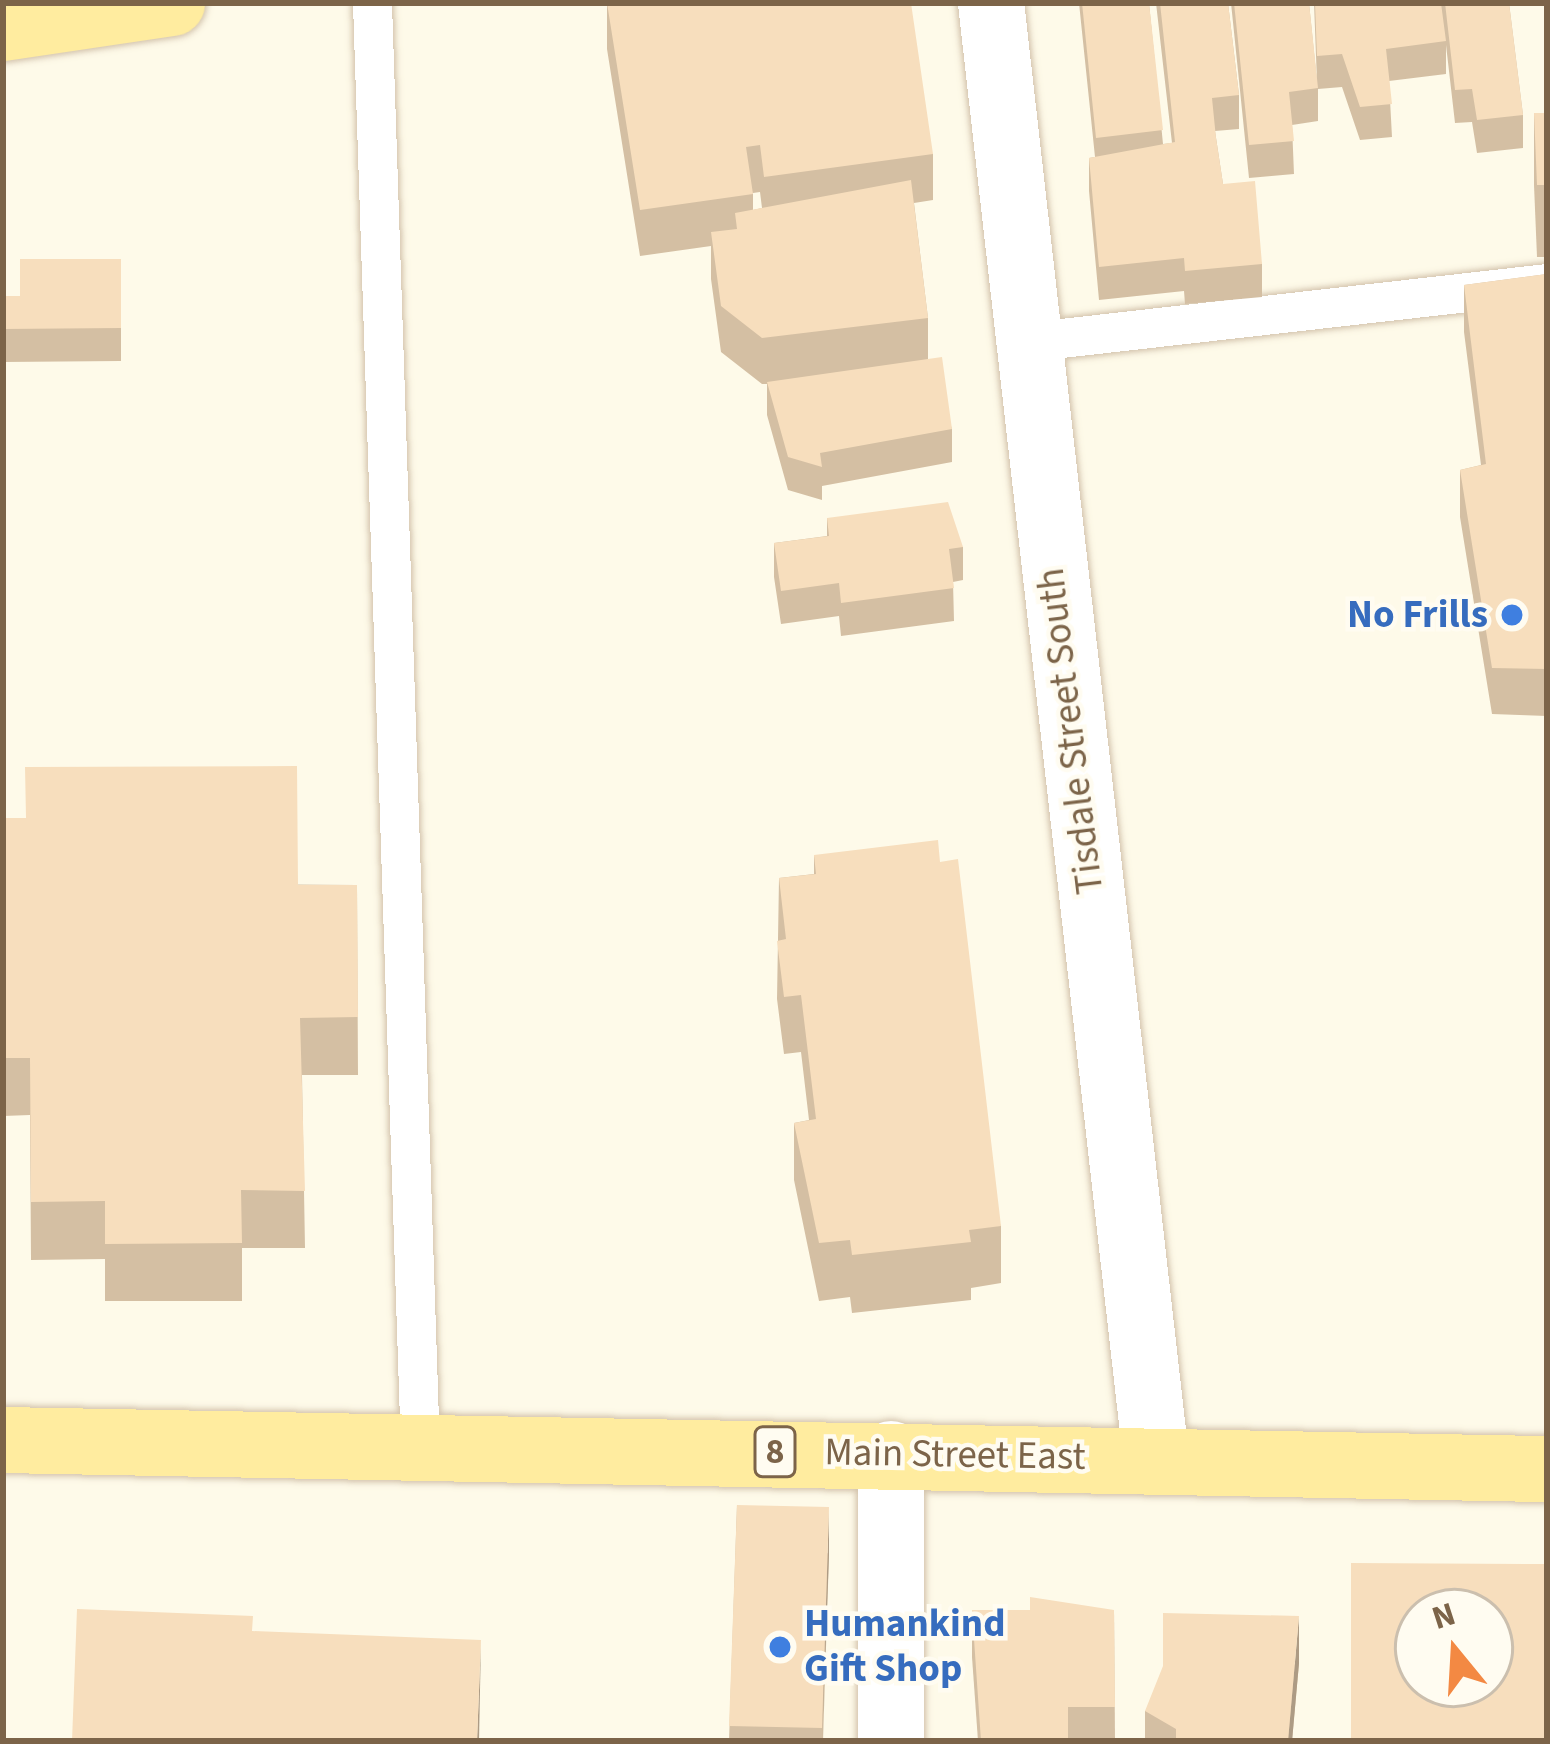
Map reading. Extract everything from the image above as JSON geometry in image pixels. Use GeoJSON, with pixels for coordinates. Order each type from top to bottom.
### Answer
{"type":"FeatureCollection","features":[{"type":"Feature","properties":{"kind":"main road"},"geometry":{"type":"LineString","coordinates":[[3,28],[172,3]]}},
{"type":"Feature","properties":{"kind":"main road","name":"Main Street East"},"geometry":{"type":"LineString","coordinates":[[3,1440],[1547,1469]]}},
{"type":"Feature","properties":{"kind":"street","name":"Tisdale Street South"},"geometry":{"type":"LineString","coordinates":[[991,3],[1156,1460]]}},
{"type":"Feature","properties":{"kind":"street"},"geometry":{"type":"LineString","coordinates":[[891,1454],[891,1741]]}},
{"type":"Feature","properties":{"kind":"lane"},"geometry":{"type":"LineString","coordinates":[[372,3],[420,1447]]}},
{"type":"Feature","properties":{"kind":"lane"},"geometry":{"type":"LineString","coordinates":[[1026,342],[1547,283]]}},
{"type":"Feature","properties":{"kind":"building"},"geometry":{"type":"Polygon","coordinates":[[[607,3],[911,3],[933,154],[764,177],[760,145],[746,147],[753,194],[640,210],[607,3]]]}},
{"type":"Feature","properties":{"kind":"building"},"geometry":{"type":"Polygon","coordinates":[[[1082,3],[1149,3],[1163,130],[1096,138],[1082,3]]]}},
{"type":"Feature","properties":{"kind":"building"},"geometry":{"type":"Polygon","coordinates":[[[1160,3],[1228,3],[1239,95],[1212,98],[1216,138],[1223,184],[1255,181],[1262,264],[1185,271],[1184,258],[1099,267],[1089,158],[1175,142],[1160,3]]]}},
{"type":"Feature","properties":{"kind":"building"},"geometry":{"type":"Polygon","coordinates":[[[1234,3],[1309,3],[1318,88],[1289,92],[1294,141],[1249,145],[1234,3]]]}},
{"type":"Feature","properties":{"kind":"building"},"geometry":{"type":"Polygon","coordinates":[[[1315,3],[1441,3],[1446,41],[1386,49],[1392,104],[1360,107],[1342,54],[1317,56],[1315,3]]]}},
{"type":"Feature","properties":{"kind":"building"},"geometry":{"type":"Polygon","coordinates":[[[1445,3],[1509,3],[1523,115],[1477,120],[1472,89],[1455,90],[1445,3]]]}},
{"type":"Feature","properties":{"kind":"building"},"geometry":{"type":"Polygon","coordinates":[[[1534,113],[1547,113],[1547,185],[1537,185],[1534,113]]]}},
{"type":"Feature","properties":{"kind":"building"},"geometry":{"type":"Polygon","coordinates":[[[911,180],[928,318],[762,338],[721,306],[711,232],[737,229],[735,213],[911,180]]]}},
{"type":"Feature","properties":{"kind":"building"},"geometry":{"type":"Polygon","coordinates":[[[20,259],[121,259],[121,328],[3,329],[3,296],[20,296],[20,259]]]}},
{"type":"Feature","properties":{"kind":"building","name":"No Frills"},"geometry":{"type":"Polygon","coordinates":[[[1547,274],[1547,669],[1492,668],[1460,470],[1486,464],[1464,285],[1547,274]]]}},
{"type":"Feature","properties":{"kind":"building"},"geometry":{"type":"Polygon","coordinates":[[[942,357],[952,429],[820,453],[822,467],[788,457],[767,382],[942,357]]]}},
{"type":"Feature","properties":{"kind":"building"},"geometry":{"type":"Polygon","coordinates":[[[948,502],[963,547],[949,549],[954,588],[841,603],[839,583],[781,591],[774,543],[829,536],[827,518],[948,502]]]}},
{"type":"Feature","properties":{"kind":"building"},"geometry":{"type":"Polygon","coordinates":[[[297,766],[298,885],[357,885],[358,1017],[300,1018],[305,1191],[241,1190],[242,1243],[105,1244],[105,1201],[31,1202],[30,1058],[3,1058],[4,818],[26,818],[25,767],[297,766]]]}},
{"type":"Feature","properties":{"kind":"building"},"geometry":{"type":"Polygon","coordinates":[[[938,840],[940,862],[958,859],[1001,1226],[969,1230],[971,1242],[852,1255],[850,1240],[819,1243],[794,1123],[816,1119],[801,995],[784,997],[777,941],[786,939],[779,878],[816,874],[814,855],[938,840]]]}},
{"type":"Feature","properties":{"kind":"building","name":"Humankind Gift Shop"},"geometry":{"type":"Polygon","coordinates":[[[737,1505],[829,1507],[822,1728],[729,1726],[737,1505]]]}},
{"type":"Feature","properties":{"kind":"building"},"geometry":{"type":"Polygon","coordinates":[[[1351,1563],[1547,1564],[1547,1741],[1351,1741],[1351,1563]]]}},
{"type":"Feature","properties":{"kind":"building"},"geometry":{"type":"Polygon","coordinates":[[[1030,1597],[1114,1610],[1115,1707],[1068,1707],[1068,1741],[981,1741],[972,1610],[1030,1610],[1030,1597]]]}},
{"type":"Feature","properties":{"kind":"building"},"geometry":{"type":"Polygon","coordinates":[[[77,1609],[253,1616],[252,1631],[481,1640],[477,1741],[72,1741],[77,1609]]]}},
{"type":"Feature","properties":{"kind":"building"},"geometry":{"type":"Polygon","coordinates":[[[1163,1613],[1299,1616],[1288,1741],[1176,1741],[1176,1729],[1145,1711],[1163,1666],[1163,1613]]]}},
{"type":"Feature","properties":{"kind":"place","name":"No Frills"},"geometry":{"type":"Point","coordinates":[1512,615]}},
{"type":"Feature","properties":{"kind":"place","name":"Humankind Gift Shop"},"geometry":{"type":"Point","coordinates":[780,1647]}}]}
